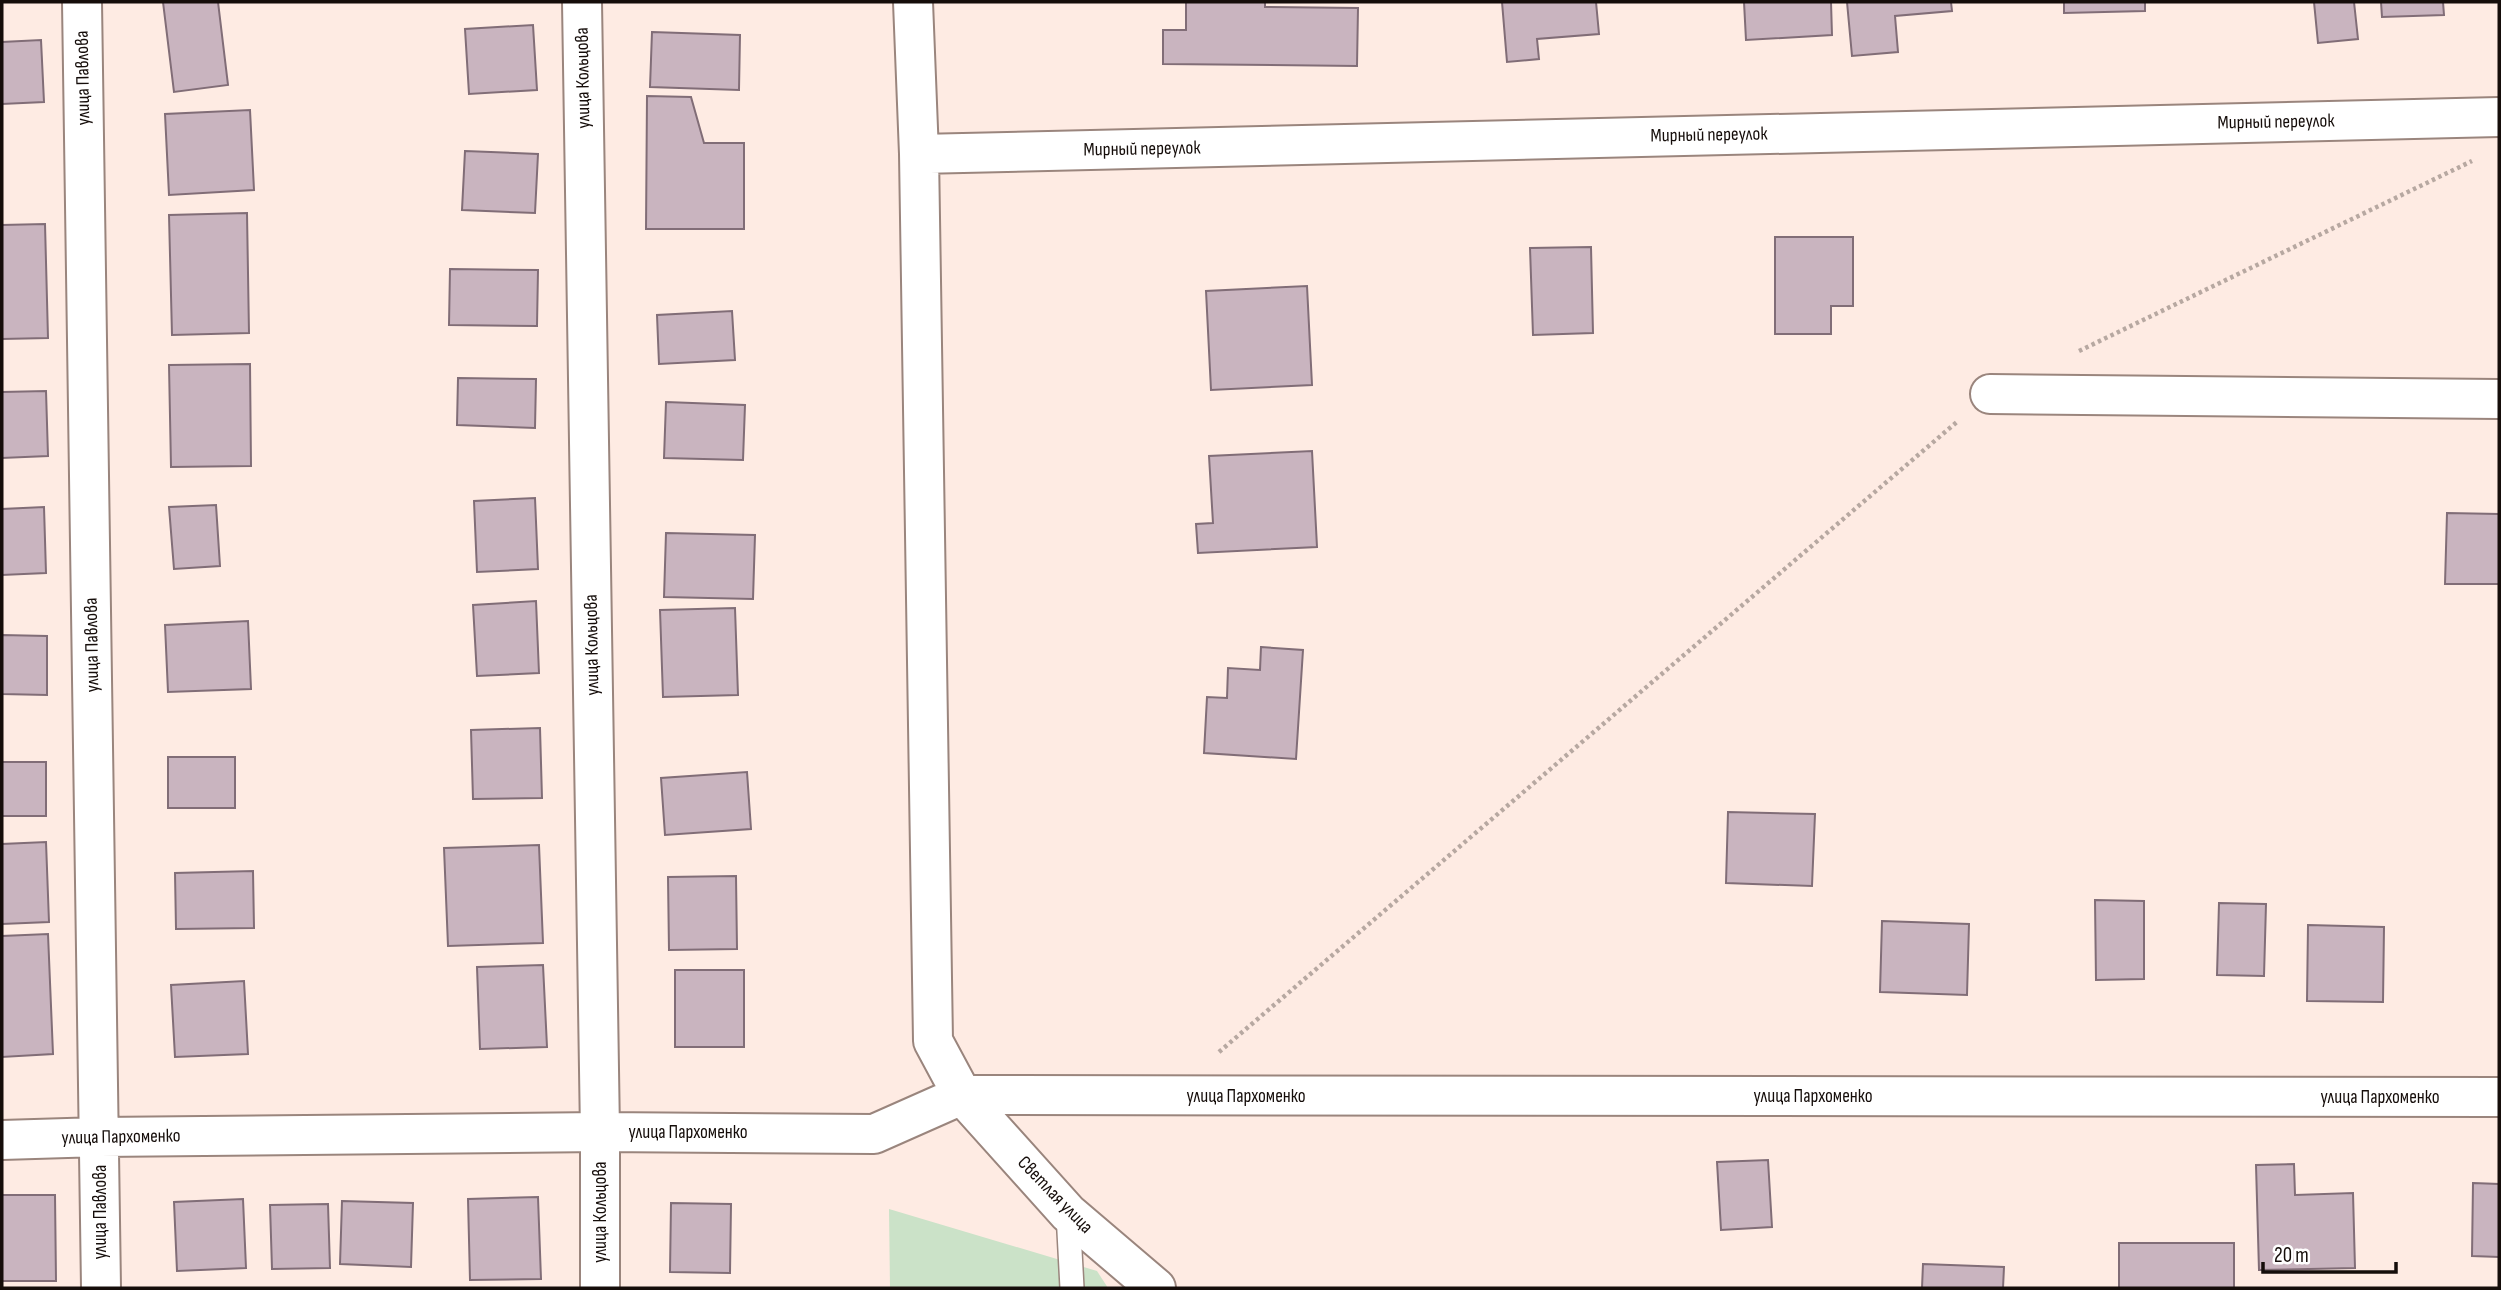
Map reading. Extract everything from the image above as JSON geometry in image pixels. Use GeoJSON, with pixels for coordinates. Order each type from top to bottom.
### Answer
{"type":"FeatureCollection","features":[{"type":"Feature","properties":{"kind":"street","name":"улица Павлова"},"geometry":{"type":"LineString","coordinates":[[82,2],[101,1288]]}},
{"type":"Feature","properties":{"kind":"street","name":"улица Кольцова"},"geometry":{"type":"LineString","coordinates":[[582,2],[600,1132],[600,1288]]}},
{"type":"Feature","properties":{"kind":"street","name":"Светлая улица"},"geometry":{"type":"LineString","coordinates":[[914,2],[919,154],[933,1041],[962,1095],[1068,1213],[1156,1288]]}},
{"type":"Feature","properties":{"kind":"street","name":"Мирный переулок"},"geometry":{"type":"LineString","coordinates":[[919,154],[2499,117]]}},
{"type":"Feature","properties":{"kind":"street"},"geometry":{"type":"LineString","coordinates":[[1990,394],[2499,399]]}},
{"type":"Feature","properties":{"kind":"street","name":"улица Пархоменко"},"geometry":{"type":"LineString","coordinates":[[2,1140],[600,1132],[874,1134],[962,1095],[2499,1097]]}},
{"type":"Feature","properties":{"kind":"lane"},"geometry":{"type":"LineString","coordinates":[[1068,1213],[1072,1288]]}},
{"type":"Feature","properties":{"kind":"path"},"geometry":{"type":"LineString","coordinates":[[2077,352],[2474,160]]}},
{"type":"Feature","properties":{"kind":"path"},"geometry":{"type":"LineString","coordinates":[[1168,1096],[1990,394]]}},
{"type":"Feature","properties":{"kind":"green space"},"geometry":{"type":"Polygon","coordinates":[[[889,1209],[1097,1271],[1108,1288],[890,1288],[889,1209]]]}},
{"type":"Feature","properties":{"kind":"building"},"geometry":{"type":"Polygon","coordinates":[[[163,2],[218,2],[228,85],[174,92],[163,2]]]}},
{"type":"Feature","properties":{"kind":"building"},"geometry":{"type":"Polygon","coordinates":[[[1186,2],[1265,2],[1265,7],[1358,8],[1357,66],[1163,64],[1163,30],[1186,30],[1186,2]]]}},
{"type":"Feature","properties":{"kind":"building"},"geometry":{"type":"Polygon","coordinates":[[[1502,2],[1596,2],[1599,34],[1537,39],[1539,59],[1507,62],[1502,2]]]}},
{"type":"Feature","properties":{"kind":"building"},"geometry":{"type":"Polygon","coordinates":[[[1744,2],[1831,2],[1832,35],[1746,40],[1744,2]]]}},
{"type":"Feature","properties":{"kind":"building"},"geometry":{"type":"Polygon","coordinates":[[[1847,2],[1951,2],[1952,11],[1895,16],[1898,52],[1852,56],[1847,2]]]}},
{"type":"Feature","properties":{"kind":"building"},"geometry":{"type":"Polygon","coordinates":[[[2064,2],[2145,2],[2145,11],[2064,13],[2064,2]]]}},
{"type":"Feature","properties":{"kind":"building"},"geometry":{"type":"Polygon","coordinates":[[[2314,2],[2354,2],[2358,39],[2318,43],[2314,2]]]}},
{"type":"Feature","properties":{"kind":"building"},"geometry":{"type":"Polygon","coordinates":[[[2381,2],[2443,2],[2444,15],[2382,17],[2381,2]]]}},
{"type":"Feature","properties":{"kind":"building"},"geometry":{"type":"Polygon","coordinates":[[[533,25],[537,90],[469,94],[465,29],[533,25]]]}},
{"type":"Feature","properties":{"kind":"building"},"geometry":{"type":"Polygon","coordinates":[[[652,32],[740,35],[739,90],[650,87],[652,32]]]}},
{"type":"Feature","properties":{"kind":"building"},"geometry":{"type":"Polygon","coordinates":[[[41,40],[44,102],[2,104],[2,42],[41,40]]]}},
{"type":"Feature","properties":{"kind":"building"},"geometry":{"type":"Polygon","coordinates":[[[647,96],[691,97],[704,143],[744,143],[744,229],[646,229],[647,96]]]}},
{"type":"Feature","properties":{"kind":"building"},"geometry":{"type":"Polygon","coordinates":[[[250,110],[254,190],[169,195],[165,114],[250,110]]]}},
{"type":"Feature","properties":{"kind":"building"},"geometry":{"type":"Polygon","coordinates":[[[465,151],[538,154],[535,213],[462,210],[465,151]]]}},
{"type":"Feature","properties":{"kind":"building"},"geometry":{"type":"Polygon","coordinates":[[[247,213],[249,333],[172,335],[169,215],[247,213]]]}},
{"type":"Feature","properties":{"kind":"building"},"geometry":{"type":"Polygon","coordinates":[[[45,224],[48,338],[2,339],[2,225],[45,224]]]}},
{"type":"Feature","properties":{"kind":"building"},"geometry":{"type":"Polygon","coordinates":[[[1775,237],[1853,237],[1853,306],[1831,306],[1831,334],[1775,334],[1775,237]]]}},
{"type":"Feature","properties":{"kind":"building"},"geometry":{"type":"Polygon","coordinates":[[[1591,247],[1593,333],[1533,335],[1530,248],[1591,247]]]}},
{"type":"Feature","properties":{"kind":"building"},"geometry":{"type":"Polygon","coordinates":[[[450,269],[538,270],[537,326],[449,325],[450,269]]]}},
{"type":"Feature","properties":{"kind":"building"},"geometry":{"type":"Polygon","coordinates":[[[1307,286],[1312,385],[1211,390],[1206,291],[1307,286]]]}},
{"type":"Feature","properties":{"kind":"building"},"geometry":{"type":"Polygon","coordinates":[[[732,311],[735,360],[659,364],[657,315],[732,311]]]}},
{"type":"Feature","properties":{"kind":"building"},"geometry":{"type":"Polygon","coordinates":[[[250,364],[251,466],[171,467],[169,365],[250,364]]]}},
{"type":"Feature","properties":{"kind":"building"},"geometry":{"type":"Polygon","coordinates":[[[458,378],[536,379],[535,428],[457,425],[458,378]]]}},
{"type":"Feature","properties":{"kind":"building"},"geometry":{"type":"Polygon","coordinates":[[[46,391],[48,456],[2,458],[2,392],[46,391]]]}},
{"type":"Feature","properties":{"kind":"building"},"geometry":{"type":"Polygon","coordinates":[[[666,402],[745,405],[743,460],[664,458],[666,402]]]}},
{"type":"Feature","properties":{"kind":"building"},"geometry":{"type":"Polygon","coordinates":[[[1312,451],[1317,547],[1198,553],[1196,524],[1213,523],[1209,456],[1312,451]]]}},
{"type":"Feature","properties":{"kind":"building"},"geometry":{"type":"Polygon","coordinates":[[[535,498],[538,569],[477,572],[474,501],[535,498]]]}},
{"type":"Feature","properties":{"kind":"building"},"geometry":{"type":"Polygon","coordinates":[[[216,505],[220,566],[174,569],[169,507],[216,505]]]}},
{"type":"Feature","properties":{"kind":"building"},"geometry":{"type":"Polygon","coordinates":[[[44,507],[46,573],[2,575],[2,509],[44,507]]]}},
{"type":"Feature","properties":{"kind":"building"},"geometry":{"type":"Polygon","coordinates":[[[2447,513],[2499,514],[2499,584],[2445,584],[2447,513]]]}},
{"type":"Feature","properties":{"kind":"building"},"geometry":{"type":"Polygon","coordinates":[[[666,533],[755,535],[753,599],[664,597],[666,533]]]}},
{"type":"Feature","properties":{"kind":"building"},"geometry":{"type":"Polygon","coordinates":[[[536,601],[539,673],[477,676],[473,605],[536,601]]]}},
{"type":"Feature","properties":{"kind":"building"},"geometry":{"type":"Polygon","coordinates":[[[735,608],[738,695],[663,697],[660,610],[735,608]]]}},
{"type":"Feature","properties":{"kind":"building"},"geometry":{"type":"Polygon","coordinates":[[[248,621],[251,689],[168,692],[165,625],[248,621]]]}},
{"type":"Feature","properties":{"kind":"building"},"geometry":{"type":"Polygon","coordinates":[[[2,635],[47,636],[47,695],[2,694],[2,635]]]}},
{"type":"Feature","properties":{"kind":"building"},"geometry":{"type":"Polygon","coordinates":[[[1261,647],[1303,650],[1296,759],[1204,753],[1207,697],[1227,698],[1228,668],[1260,670],[1261,647]]]}},
{"type":"Feature","properties":{"kind":"building"},"geometry":{"type":"Polygon","coordinates":[[[540,728],[542,798],[473,799],[471,730],[540,728]]]}},
{"type":"Feature","properties":{"kind":"building"},"geometry":{"type":"Polygon","coordinates":[[[168,757],[235,757],[235,808],[168,808],[168,757]]]}},
{"type":"Feature","properties":{"kind":"building"},"geometry":{"type":"Polygon","coordinates":[[[2,762],[46,762],[46,816],[2,816],[2,762]]]}},
{"type":"Feature","properties":{"kind":"building"},"geometry":{"type":"Polygon","coordinates":[[[747,772],[751,829],[665,835],[661,778],[747,772]]]}},
{"type":"Feature","properties":{"kind":"building"},"geometry":{"type":"Polygon","coordinates":[[[1728,812],[1815,814],[1812,886],[1726,883],[1728,812]]]}},
{"type":"Feature","properties":{"kind":"building"},"geometry":{"type":"Polygon","coordinates":[[[46,842],[49,922],[2,924],[2,844],[46,842]]]}},
{"type":"Feature","properties":{"kind":"building"},"geometry":{"type":"Polygon","coordinates":[[[539,845],[543,943],[448,946],[444,848],[539,845]]]}},
{"type":"Feature","properties":{"kind":"building"},"geometry":{"type":"Polygon","coordinates":[[[253,871],[254,928],[176,929],[175,873],[253,871]]]}},
{"type":"Feature","properties":{"kind":"building"},"geometry":{"type":"Polygon","coordinates":[[[736,876],[737,949],[669,950],[668,877],[736,876]]]}},
{"type":"Feature","properties":{"kind":"building"},"geometry":{"type":"Polygon","coordinates":[[[2095,900],[2144,901],[2144,979],[2096,980],[2095,900]]]}},
{"type":"Feature","properties":{"kind":"building"},"geometry":{"type":"Polygon","coordinates":[[[2219,903],[2266,904],[2264,976],[2217,975],[2219,903]]]}},
{"type":"Feature","properties":{"kind":"building"},"geometry":{"type":"Polygon","coordinates":[[[1882,921],[1969,924],[1967,995],[1880,992],[1882,921]]]}},
{"type":"Feature","properties":{"kind":"building"},"geometry":{"type":"Polygon","coordinates":[[[2308,925],[2384,927],[2383,1002],[2307,1001],[2308,925]]]}},
{"type":"Feature","properties":{"kind":"building"},"geometry":{"type":"Polygon","coordinates":[[[48,934],[53,1054],[2,1057],[2,936],[48,934]]]}},
{"type":"Feature","properties":{"kind":"building"},"geometry":{"type":"Polygon","coordinates":[[[543,965],[547,1047],[480,1049],[477,967],[543,965]]]}},
{"type":"Feature","properties":{"kind":"building"},"geometry":{"type":"Polygon","coordinates":[[[675,970],[744,970],[744,1047],[675,1047],[675,970]]]}},
{"type":"Feature","properties":{"kind":"building"},"geometry":{"type":"Polygon","coordinates":[[[244,981],[248,1054],[175,1057],[171,985],[244,981]]]}},
{"type":"Feature","properties":{"kind":"building"},"geometry":{"type":"Polygon","coordinates":[[[1768,1160],[1772,1227],[1721,1230],[1717,1162],[1768,1160]]]}},
{"type":"Feature","properties":{"kind":"building"},"geometry":{"type":"Polygon","coordinates":[[[2294,1164],[2295,1195],[2353,1193],[2355,1268],[2259,1270],[2256,1165],[2294,1164]]]}},
{"type":"Feature","properties":{"kind":"building"},"geometry":{"type":"Polygon","coordinates":[[[2473,1183],[2499,1184],[2499,1257],[2472,1256],[2473,1183]]]}},
{"type":"Feature","properties":{"kind":"building"},"geometry":{"type":"Polygon","coordinates":[[[2,1195],[55,1195],[56,1281],[2,1281],[2,1195]]]}},
{"type":"Feature","properties":{"kind":"building"},"geometry":{"type":"Polygon","coordinates":[[[538,1197],[541,1279],[470,1280],[468,1199],[538,1197]]]}},
{"type":"Feature","properties":{"kind":"building"},"geometry":{"type":"Polygon","coordinates":[[[243,1199],[246,1268],[177,1271],[174,1202],[243,1199]]]}},
{"type":"Feature","properties":{"kind":"building"},"geometry":{"type":"Polygon","coordinates":[[[342,1201],[413,1203],[411,1267],[340,1264],[342,1201]]]}},
{"type":"Feature","properties":{"kind":"building"},"geometry":{"type":"Polygon","coordinates":[[[671,1203],[731,1204],[730,1273],[670,1272],[671,1203]]]}},
{"type":"Feature","properties":{"kind":"building"},"geometry":{"type":"Polygon","coordinates":[[[328,1204],[330,1268],[272,1269],[270,1205],[328,1204]]]}},
{"type":"Feature","properties":{"kind":"building"},"geometry":{"type":"Polygon","coordinates":[[[2119,1243],[2234,1243],[2234,1288],[2119,1288],[2119,1243]]]}},
{"type":"Feature","properties":{"kind":"building"},"geometry":{"type":"Polygon","coordinates":[[[1923,1264],[2004,1267],[2003,1288],[1922,1288],[1923,1264]]]}}]}
